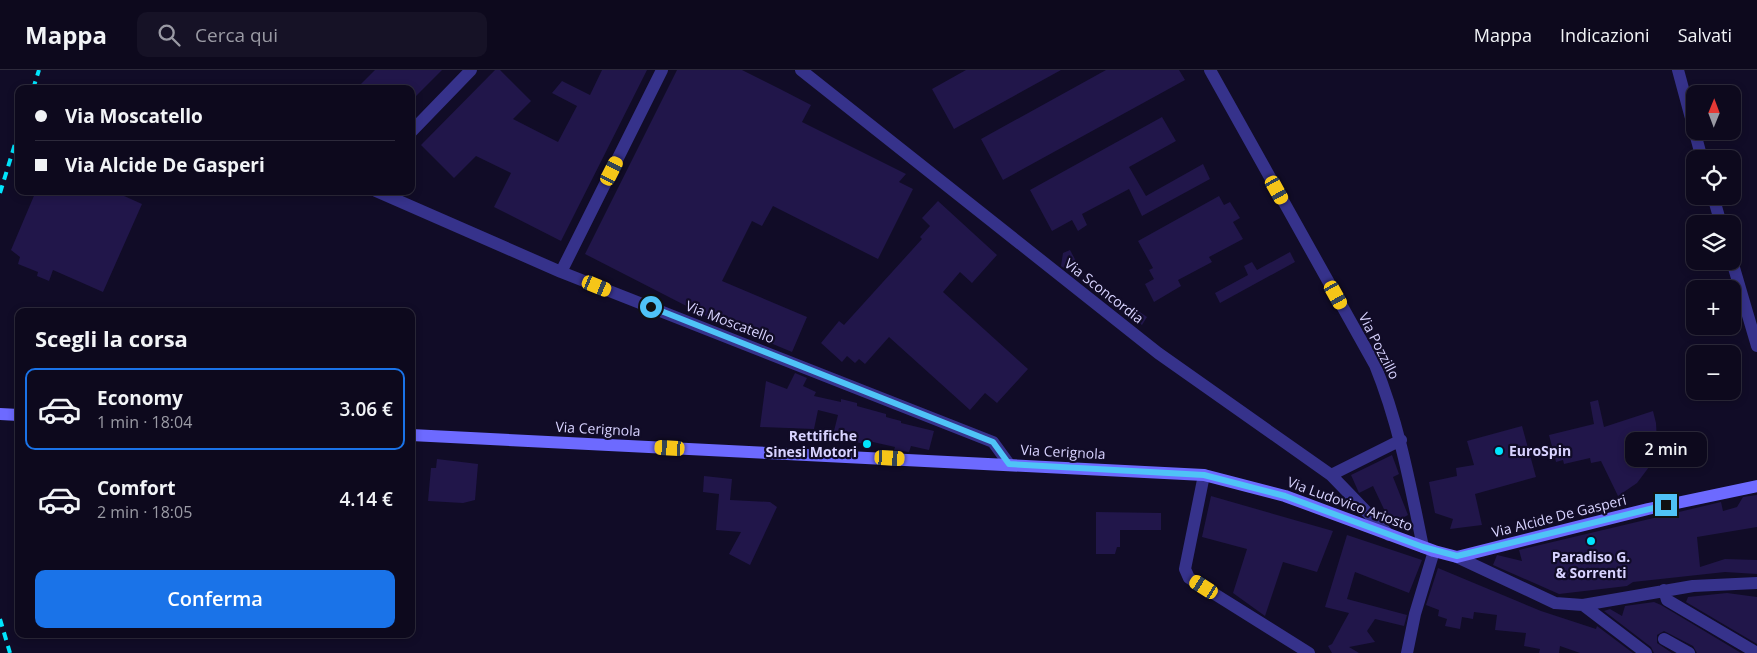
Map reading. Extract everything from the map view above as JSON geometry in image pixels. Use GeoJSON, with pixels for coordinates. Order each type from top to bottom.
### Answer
{"type":"FeatureCollection","features":[{"type":"Feature","properties":{"kind":"street"},"geometry":{"type":"LineString","coordinates":[[415,128],[471,70]]}},
{"type":"Feature","properties":{"kind":"street"},"geometry":{"type":"LineString","coordinates":[[561,272],[662,70]]}},
{"type":"Feature","properties":{"kind":"street","name":"Via Sconcordia"},"geometry":{"type":"LineString","coordinates":[[800,70],[1158,353],[1332,475],[1389,535]]}},
{"type":"Feature","properties":{"kind":"street","name":"Via Pozzillo"},"geometry":{"type":"LineString","coordinates":[[1210,70],[1375,365],[1401,440],[1428,549]]}},
{"type":"Feature","properties":{"kind":"street"},"geometry":{"type":"LineString","coordinates":[[1678,70],[1700,150]]}},
{"type":"Feature","properties":{"kind":"street","name":"Via Moscatello"},"geometry":{"type":"LineString","coordinates":[[385,195],[561,272],[993,442],[1009,464]]}},
{"type":"Feature","properties":{"kind":"street"},"geometry":{"type":"LineString","coordinates":[[1735,270],[1757,346]]}},
{"type":"Feature","properties":{"kind":"street"},"geometry":{"type":"LineString","coordinates":[[0,414],[15,415]]}},
{"type":"Feature","properties":{"kind":"street","name":"Via Cerignola"},"geometry":{"type":"LineString","coordinates":[[415,435],[1204,475]]}},
{"type":"Feature","properties":{"kind":"street"},"geometry":{"type":"LineString","coordinates":[[1332,475],[1401,440]]}},
{"type":"Feature","properties":{"kind":"street"},"geometry":{"type":"LineString","coordinates":[[1204,475],[1185,569],[1189,578],[1309,653]]}},
{"type":"Feature","properties":{"kind":"street","name":"Via Ludovico Ariosto"},"geometry":{"type":"LineString","coordinates":[[1204,475],[1285,496],[1428,549],[1457,556]]}},
{"type":"Feature","properties":{"kind":"street","name":"Via Alcide De Gasperi"},"geometry":{"type":"LineString","coordinates":[[1457,556],[1648,509],[1757,486]]}},
{"type":"Feature","properties":{"kind":"street"},"geometry":{"type":"LineString","coordinates":[[1407,653],[1428,549]]}},
{"type":"Feature","properties":{"kind":"street"},"geometry":{"type":"LineString","coordinates":[[1457,556],[1555,603],[1583,605],[1693,586],[1757,583]]}},
{"type":"Feature","properties":{"kind":"street"},"geometry":{"type":"LineString","coordinates":[[1664,590],[1667,600],[1757,653]]}},
{"type":"Feature","properties":{"kind":"street"},"geometry":{"type":"LineString","coordinates":[[1583,605],[1646,653]]}},
{"type":"Feature","properties":{"kind":"street"},"geometry":{"type":"LineString","coordinates":[[1664,639],[1689,653]]}},
{"type":"Feature","properties":{"kind":"building"},"geometry":{"type":"Polygon","coordinates":[[[375,70],[442,70],[415,97],[415,85],[360,85],[375,70]]]}},
{"type":"Feature","properties":{"kind":"building"},"geometry":{"type":"Polygon","coordinates":[[[495,70],[500,70],[531,101],[513,119],[558,142],[577,106],[552,93],[562,81],[590,95],[602,70],[647,70],[561,241],[494,207],[511,173],[476,156],[454,178],[421,145],[495,70]]]}},
{"type":"Feature","properties":{"kind":"building"},"geometry":{"type":"Polygon","coordinates":[[[677,70],[742,70],[780,89],[811,105],[802,122],[906,174],[899,182],[913,189],[878,259],[773,206],[762,226],[752,221],[722,281],[807,317],[792,352],[704,315],[585,254],[677,70]]]}},
{"type":"Feature","properties":{"kind":"building"},"geometry":{"type":"Polygon","coordinates":[[[966,70],[1061,70],[954,129],[932,89],[966,70]]]}},
{"type":"Feature","properties":{"kind":"building"},"geometry":{"type":"Polygon","coordinates":[[[1106,70],[1179,70],[1185,80],[1003,180],[981,139],[1106,70]]]}},
{"type":"Feature","properties":{"kind":"building"},"geometry":{"type":"Polygon","coordinates":[[[1162,117],[1176,141],[1129,167],[1146,196],[1203,164],[1210,179],[1142,216],[1129,189],[1082,214],[1087,225],[1078,231],[1072,220],[1052,231],[1030,190],[1162,117]]]}},
{"type":"Feature","properties":{"kind":"building"},"geometry":{"type":"Polygon","coordinates":[[[34,195],[122,195],[142,204],[103,292],[53,270],[49,281],[37,276],[38,272],[18,264],[20,257],[11,250],[34,195]]]}},
{"type":"Feature","properties":{"kind":"building"},"geometry":{"type":"Polygon","coordinates":[[[1219,196],[1224,205],[1230,202],[1240,218],[1233,222],[1243,239],[1209,257],[1212,262],[1178,280],[1181,286],[1154,302],[1145,284],[1154,279],[1149,270],[1153,268],[1138,241],[1219,196]]]}},
{"type":"Feature","properties":{"kind":"building"},"geometry":{"type":"Polygon","coordinates":[[[938,201],[997,255],[972,283],[960,272],[943,292],[1028,369],[997,403],[985,393],[970,410],[889,337],[865,364],[859,359],[855,363],[847,356],[842,362],[821,343],[839,321],[844,325],[922,239],[920,237],[930,226],[922,218],[938,201]]]}},
{"type":"Feature","properties":{"kind":"building"},"geometry":{"type":"Polygon","coordinates":[[[1070,250],[1078,265],[1064,268],[1061,266],[1063,253],[1070,250]]]}},
{"type":"Feature","properties":{"kind":"building"},"geometry":{"type":"Polygon","coordinates":[[[1290,252],[1295,262],[1220,303],[1215,293],[1248,275],[1244,266],[1252,262],[1257,270],[1290,252]]]}},
{"type":"Feature","properties":{"kind":"building"},"geometry":{"type":"Polygon","coordinates":[[[1121,299],[1147,317],[1142,325],[1116,306],[1121,299]]]}},
{"type":"Feature","properties":{"kind":"building"},"geometry":{"type":"Polygon","coordinates":[[[795,373],[807,378],[803,386],[816,392],[814,396],[841,402],[841,399],[857,403],[857,406],[886,414],[886,417],[901,421],[901,423],[934,431],[929,450],[911,446],[909,452],[894,450],[895,447],[864,440],[864,444],[832,439],[838,415],[818,410],[814,429],[760,427],[766,381],[787,389],[795,373]]]}},
{"type":"Feature","properties":{"kind":"building"},"geometry":{"type":"Polygon","coordinates":[[[1598,400],[1604,427],[1653,411],[1656,423],[1657,441],[1652,463],[1637,483],[1618,496],[1601,461],[1591,463],[1590,458],[1564,464],[1563,460],[1556,462],[1549,435],[1594,424],[1590,402],[1598,400]]]}},
{"type":"Feature","properties":{"kind":"building"},"geometry":{"type":"Polygon","coordinates":[[[1522,426],[1536,477],[1475,494],[1482,525],[1450,529],[1453,519],[1435,513],[1429,482],[1457,476],[1456,468],[1474,465],[1467,441],[1522,426]]]}},
{"type":"Feature","properties":{"kind":"building"},"geometry":{"type":"Polygon","coordinates":[[[1392,455],[1399,474],[1393,477],[1408,515],[1391,524],[1373,486],[1359,493],[1351,475],[1392,455]]]}},
{"type":"Feature","properties":{"kind":"building"},"geometry":{"type":"Polygon","coordinates":[[[437,459],[478,464],[475,500],[463,503],[428,501],[431,468],[436,468],[437,459]]]}},
{"type":"Feature","properties":{"kind":"building"},"geometry":{"type":"Polygon","coordinates":[[[704,476],[732,479],[730,500],[770,502],[777,507],[750,565],[729,554],[741,532],[716,530],[719,494],[703,492],[704,476]]]}},
{"type":"Feature","properties":{"kind":"building"},"geometry":{"type":"Polygon","coordinates":[[[1757,495],[1757,527],[1697,537],[1700,567],[1725,559],[1757,560],[1757,574],[1725,572],[1633,582],[1627,586],[1559,594],[1493,565],[1497,555],[1522,561],[1519,550],[1721,502],[1723,511],[1737,507],[1743,497],[1757,495]]]}},
{"type":"Feature","properties":{"kind":"building"},"geometry":{"type":"Polygon","coordinates":[[[1211,496],[1333,531],[1317,572],[1283,562],[1265,616],[1233,593],[1247,549],[1202,537],[1211,496]]]}},
{"type":"Feature","properties":{"kind":"building"},"geometry":{"type":"Polygon","coordinates":[[[1096,512],[1161,513],[1161,530],[1120,530],[1120,547],[1117,547],[1115,554],[1096,554],[1096,512]]]}},
{"type":"Feature","properties":{"kind":"building"},"geometry":{"type":"Polygon","coordinates":[[[1347,535],[1422,560],[1409,593],[1355,572],[1347,599],[1407,615],[1404,626],[1375,619],[1367,631],[1375,642],[1349,647],[1359,653],[1332,653],[1328,646],[1332,644],[1349,613],[1325,607],[1347,535]]]}},
{"type":"Feature","properties":{"kind":"building"},"geometry":{"type":"Polygon","coordinates":[[[1438,568],[1541,611],[1596,629],[1597,626],[1633,653],[1580,653],[1560,646],[1559,653],[1539,653],[1540,649],[1524,646],[1526,633],[1495,630],[1497,615],[1474,612],[1473,619],[1462,617],[1460,629],[1445,626],[1447,619],[1438,616],[1439,610],[1426,605],[1438,568]]]}},
{"type":"Feature","properties":{"kind":"building"},"geometry":{"type":"Polygon","coordinates":[[[1727,593],[1757,597],[1757,644],[1686,602],[1688,597],[1727,593]]]}},
{"type":"Feature","properties":{"kind":"building"},"geometry":{"type":"Polygon","coordinates":[[[1654,602],[1741,653],[1697,653],[1693,646],[1664,631],[1657,635],[1657,643],[1672,653],[1654,653],[1651,647],[1604,611],[1610,609],[1622,616],[1625,606],[1654,602]]]}},
{"type":"Feature","properties":{"kind":"railway"},"geometry":{"type":"LineString","coordinates":[[34,85],[39,70]]}},
{"type":"Feature","properties":{"kind":"railway"},"geometry":{"type":"LineString","coordinates":[[0,193],[15,144]]}},
{"type":"Feature","properties":{"kind":"railway"},"geometry":{"type":"LineString","coordinates":[[0,619],[10,653]]}},
{"type":"Feature","properties":{"kind":"place","name":"Rettifiche Sinesi Motori"},"geometry":{"type":"Point","coordinates":[867,444]}},
{"type":"Feature","properties":{"kind":"place","name":"EuroSpin"},"geometry":{"type":"Point","coordinates":[1499,451]}},
{"type":"Feature","properties":{"kind":"place","name":"Paradiso G. & Sorrenti"},"geometry":{"type":"Point","coordinates":[1591,541]}},
{"type":"Feature","properties":{"kind":"route"},"geometry":{"type":"LineString","coordinates":[[651,307],[993,442],[1009,464],[1204,475],[1285,496],[1434,551],[1457,556],[1511,545],[1538,536],[1666,505]]}}]}
